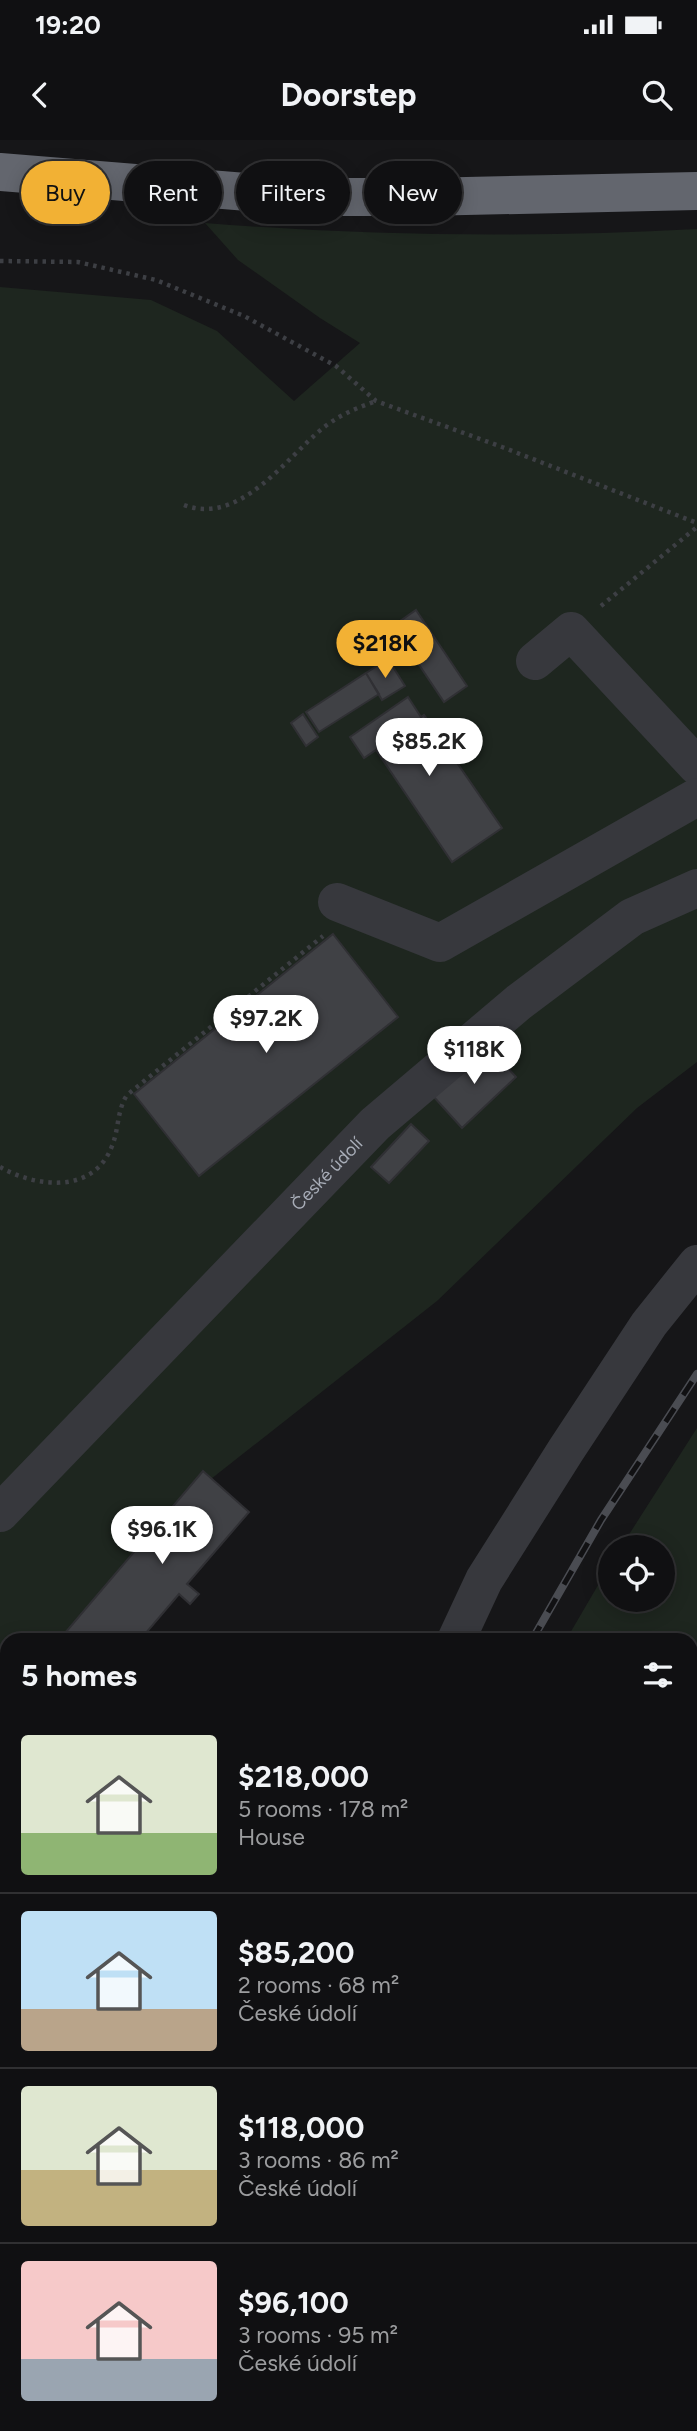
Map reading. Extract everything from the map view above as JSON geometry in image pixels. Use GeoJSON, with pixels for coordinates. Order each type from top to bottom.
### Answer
{"type":"FeatureCollection","features":[{"type":"Feature","properties":{"kind":"highway"},"geometry":{"type":"LineString","coordinates":[[0,172],[308,197],[697,191]]}},
{"type":"Feature","properties":{"kind":"street"},"geometry":{"type":"LineString","coordinates":[[535,661],[571,631],[697,766]]}},
{"type":"Feature","properties":{"kind":"street"},"geometry":{"type":"LineString","coordinates":[[337,902],[440,943],[697,797]]}},
{"type":"Feature","properties":{"kind":"street","name":"České údolí"},"geometry":{"type":"LineString","coordinates":[[0,1513],[375,1124],[519,1002],[632,917],[697,888]]}},
{"type":"Feature","properties":{"kind":"street"},"geometry":{"type":"LineString","coordinates":[[459,1633],[484,1580],[566,1450],[649,1324],[697,1264]]}},
{"type":"Feature","properties":{"kind":"path"},"geometry":{"type":"LineString","coordinates":[[0,261],[78,262],[156,281],[244,316],[325,359],[376,401],[502,447],[697,525],[571,631]]}},
{"type":"Feature","properties":{"kind":"path"},"geometry":{"type":"LineString","coordinates":[[184,505],[211,509],[231,504],[257,488],[322,428],[344,413],[376,401]]}},
{"type":"Feature","properties":{"kind":"path"},"geometry":{"type":"LineString","coordinates":[[0,1167],[11,1173],[58,1182],[78,1182],[97,1171],[111,1149],[120,1119],[120,1105],[127,1095],[331,929],[345,940],[375,917]]}},
{"type":"Feature","properties":{"kind":"shaded area"},"geometry":{"type":"Polygon","coordinates":[[[206,224],[451,234],[574,234],[697,229],[697,1062],[637,1108],[437,1301],[211,1479],[202,1472],[65,1633],[0,1633],[0,287],[151,300],[217,331],[294,401],[360,343],[238,260],[206,224]]]}},
{"type":"Feature","properties":{"kind":"shaded area"},"geometry":{"type":"Polygon","coordinates":[[[697,1428],[697,1633],[570,1633],[598,1585],[598,1612],[675,1612],[675,1535],[629,1535],[697,1428]]]}},
{"type":"Feature","properties":{"kind":"building"},"geometry":{"type":"Polygon","coordinates":[[[416,610],[467,686],[444,702],[393,626],[416,610]]]}},
{"type":"Feature","properties":{"kind":"building"},"geometry":{"type":"Polygon","coordinates":[[[388,659],[405,686],[382,700],[366,673],[388,659]]]}},
{"type":"Feature","properties":{"kind":"building"},"geometry":{"type":"Polygon","coordinates":[[[366,673],[379,694],[319,732],[306,712],[366,673]]]}},
{"type":"Feature","properties":{"kind":"building"},"geometry":{"type":"Polygon","coordinates":[[[408,697],[421,717],[424,715],[502,828],[452,862],[376,750],[364,758],[350,737],[408,697]]]}},
{"type":"Feature","properties":{"kind":"building"},"geometry":{"type":"Polygon","coordinates":[[[303,714],[318,737],[306,746],[291,723],[303,714]]]}},
{"type":"Feature","properties":{"kind":"building"},"geometry":{"type":"Polygon","coordinates":[[[333,934],[398,1017],[199,1176],[134,1094],[333,934]]]}},
{"type":"Feature","properties":{"kind":"building"},"geometry":{"type":"Polygon","coordinates":[[[487,1045],[516,1077],[462,1128],[433,1096],[487,1045]]]}},
{"type":"Feature","properties":{"kind":"building"},"geometry":{"type":"Polygon","coordinates":[[[411,1124],[429,1141],[389,1183],[371,1167],[411,1124]]]}},
{"type":"Feature","properties":{"kind":"building"},"geometry":{"type":"Polygon","coordinates":[[[203,1471],[249,1512],[187,1584],[199,1594],[190,1604],[179,1594],[146,1633],[65,1633],[203,1471]]]}},
{"type":"Feature","properties":{"kind":"railway"},"geometry":{"type":"LineString","coordinates":[[536,1633],[601,1520],[697,1374]]}}]}
